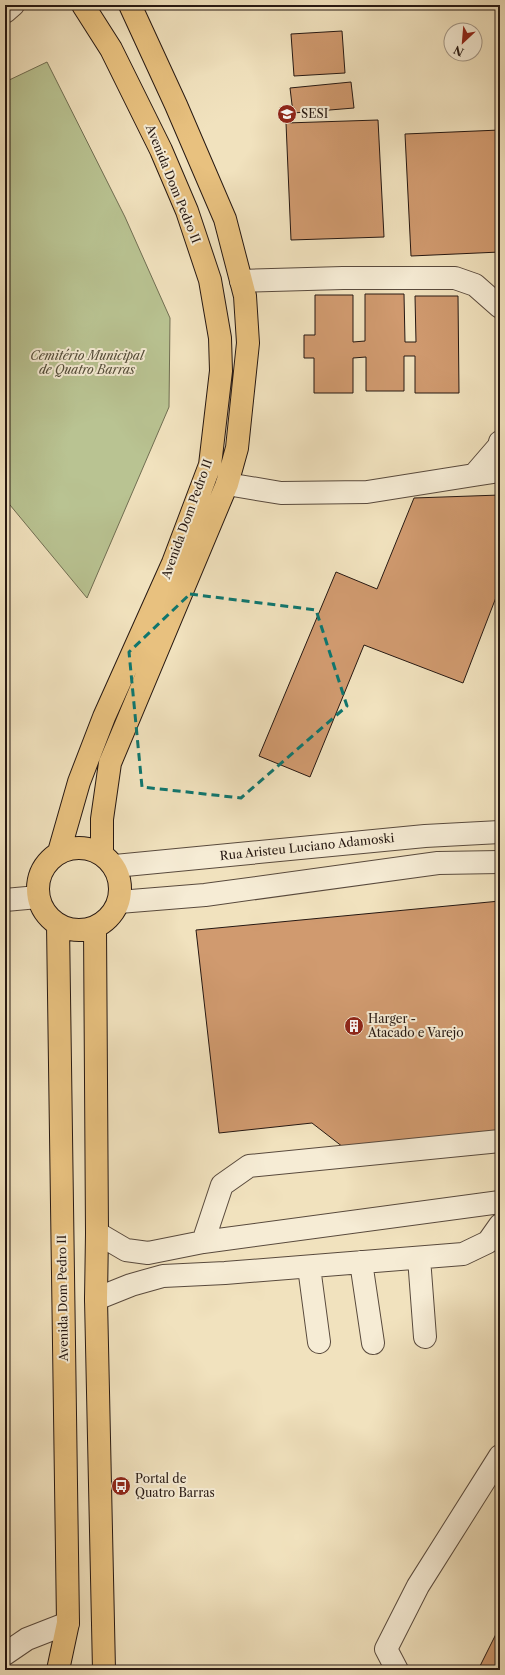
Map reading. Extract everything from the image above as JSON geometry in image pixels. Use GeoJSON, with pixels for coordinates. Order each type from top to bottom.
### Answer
{"type":"FeatureCollection","features":[{"type":"Feature","properties":{"kind":"main road","name":"Avenida Dom Pedro II"},"geometry":{"type":"LineString","coordinates":[[59,852],[79,782],[104,717],[173,563],[210,465],[221,371],[220,338],[210,280],[186,211],[161,150],[111,49],[83,5]]}},
{"type":"Feature","properties":{"kind":"main road","name":"Avenida Dom Pedro II"},"geometry":{"type":"LineString","coordinates":[[95,928],[110,918],[119,902],[121,883],[108,860],[102,819],[110,763],[227,484],[237,448],[248,343],[245,296],[225,219],[176,105],[130,5]]}},
{"type":"Feature","properties":{"kind":"main road"},"geometry":{"type":"LineString","coordinates":[[104,1670],[96,1299],[95,928],[76,930],[58,925],[45,913],[38,897],[38,879],[46,863],[59,852],[80,847],[108,860]]}},
{"type":"Feature","properties":{"kind":"main road","name":"Avenida Dom Pedro II"},"geometry":{"type":"LineString","coordinates":[[58,925],[68,1623],[58,1670]]}},
{"type":"Feature","properties":{"kind":"street"},"geometry":{"type":"LineString","coordinates":[[5,12],[13,5]]}},
{"type":"Feature","properties":{"kind":"street"},"geometry":{"type":"LineString","coordinates":[[241,281],[343,278],[455,278],[475,285],[500,307]]}},
{"type":"Feature","properties":{"kind":"street"},"geometry":{"type":"LineString","coordinates":[[474,474],[499,446],[500,442]]}},
{"type":"Feature","properties":{"kind":"street"},"geometry":{"type":"LineString","coordinates":[[227,484],[281,493],[367,492],[500,471]]}},
{"type":"Feature","properties":{"kind":"street","name":"Rua Aristeu Luciano Adamoski"},"geometry":{"type":"LineString","coordinates":[[108,860],[425,836],[500,832]]}},
{"type":"Feature","properties":{"kind":"street"},"geometry":{"type":"LineString","coordinates":[[119,902],[205,895],[438,863],[500,862]]}},
{"type":"Feature","properties":{"kind":"street"},"geometry":{"type":"LineString","coordinates":[[5,900],[38,897]]}},
{"type":"Feature","properties":{"kind":"street"},"geometry":{"type":"LineString","coordinates":[[203,1242],[222,1185],[249,1166],[500,1141]]}},
{"type":"Feature","properties":{"kind":"street"},"geometry":{"type":"LineString","coordinates":[[97,1233],[126,1250],[148,1253],[203,1242],[500,1202]]}},
{"type":"Feature","properties":{"kind":"street"},"geometry":{"type":"LineString","coordinates":[[96,1299],[131,1285],[163,1276],[309,1267],[462,1254],[488,1242],[500,1225]]}},
{"type":"Feature","properties":{"kind":"street"},"geometry":{"type":"LineString","coordinates":[[419,1258],[425,1337]]}},
{"type":"Feature","properties":{"kind":"street"},"geometry":{"type":"LineString","coordinates":[[362,1262],[372,1343]]}},
{"type":"Feature","properties":{"kind":"street"},"geometry":{"type":"LineString","coordinates":[[309,1267],[319,1342]]}},
{"type":"Feature","properties":{"kind":"street"},"geometry":{"type":"LineString","coordinates":[[397,1670],[386,1648],[418,1586],[500,1456]]}},
{"type":"Feature","properties":{"kind":"street"},"geometry":{"type":"LineString","coordinates":[[5,1654],[27,1639],[68,1623]]}},
{"type":"Feature","properties":{"kind":"highlighted area"},"geometry":{"type":"Polygon","coordinates":[[[190,594],[316,610],[347,706],[241,798],[142,787],[129,652],[190,594]]]}},
{"type":"Feature","properties":{"kind":"green space","name":"Cemitério Municipal de Quatro Barras"},"geometry":{"type":"Polygon","coordinates":[[[47,62],[125,217],[170,318],[169,407],[87,598],[5,499],[5,82],[47,62]]]}},
{"type":"Feature","properties":{"kind":"building"},"geometry":{"type":"Polygon","coordinates":[[[342,31],[345,73],[294,76],[291,34],[342,31]]]}},
{"type":"Feature","properties":{"kind":"building"},"geometry":{"type":"Polygon","coordinates":[[[351,82],[354,108],[293,113],[290,88],[351,82]]]}},
{"type":"Feature","properties":{"kind":"building"},"geometry":{"type":"Polygon","coordinates":[[[378,120],[384,237],[291,240],[286,123],[378,120]]]}},
{"type":"Feature","properties":{"kind":"building"},"geometry":{"type":"Polygon","coordinates":[[[500,130],[500,252],[411,256],[405,134],[500,130]]]}},
{"type":"Feature","properties":{"kind":"building"},"geometry":{"type":"Polygon","coordinates":[[[365,294],[404,294],[405,342],[416,342],[415,296],[458,296],[459,393],[415,393],[415,356],[404,356],[404,391],[366,391],[366,357],[353,358],[353,393],[314,393],[314,358],[304,358],[304,335],[315,335],[315,295],[353,295],[353,342],[365,341],[365,294]]]}},
{"type":"Feature","properties":{"kind":"building"},"geometry":{"type":"Polygon","coordinates":[[[500,495],[500,587],[463,683],[364,645],[310,777],[259,756],[336,572],[377,589],[414,498],[500,495]]]}},
{"type":"Feature","properties":{"kind":"building","name":"Harger - Atacado e Varejo"},"geometry":{"type":"Polygon","coordinates":[[[500,901],[500,1133],[343,1147],[312,1123],[219,1133],[196,930],[500,901]]]}},
{"type":"Feature","properties":{"kind":"building"},"geometry":{"type":"Polygon","coordinates":[[[500,1626],[500,1670],[478,1670],[500,1626]]]}},
{"type":"Feature","properties":{"kind":"place","name":"SESI"},"geometry":{"type":"Point","coordinates":[287,114]}},
{"type":"Feature","properties":{"kind":"place","name":"Harger - Atacado e Varejo"},"geometry":{"type":"Point","coordinates":[354,1026]}},
{"type":"Feature","properties":{"kind":"place","name":"Portal de Quatro Barras"},"geometry":{"type":"Point","coordinates":[121,1486]}}]}
